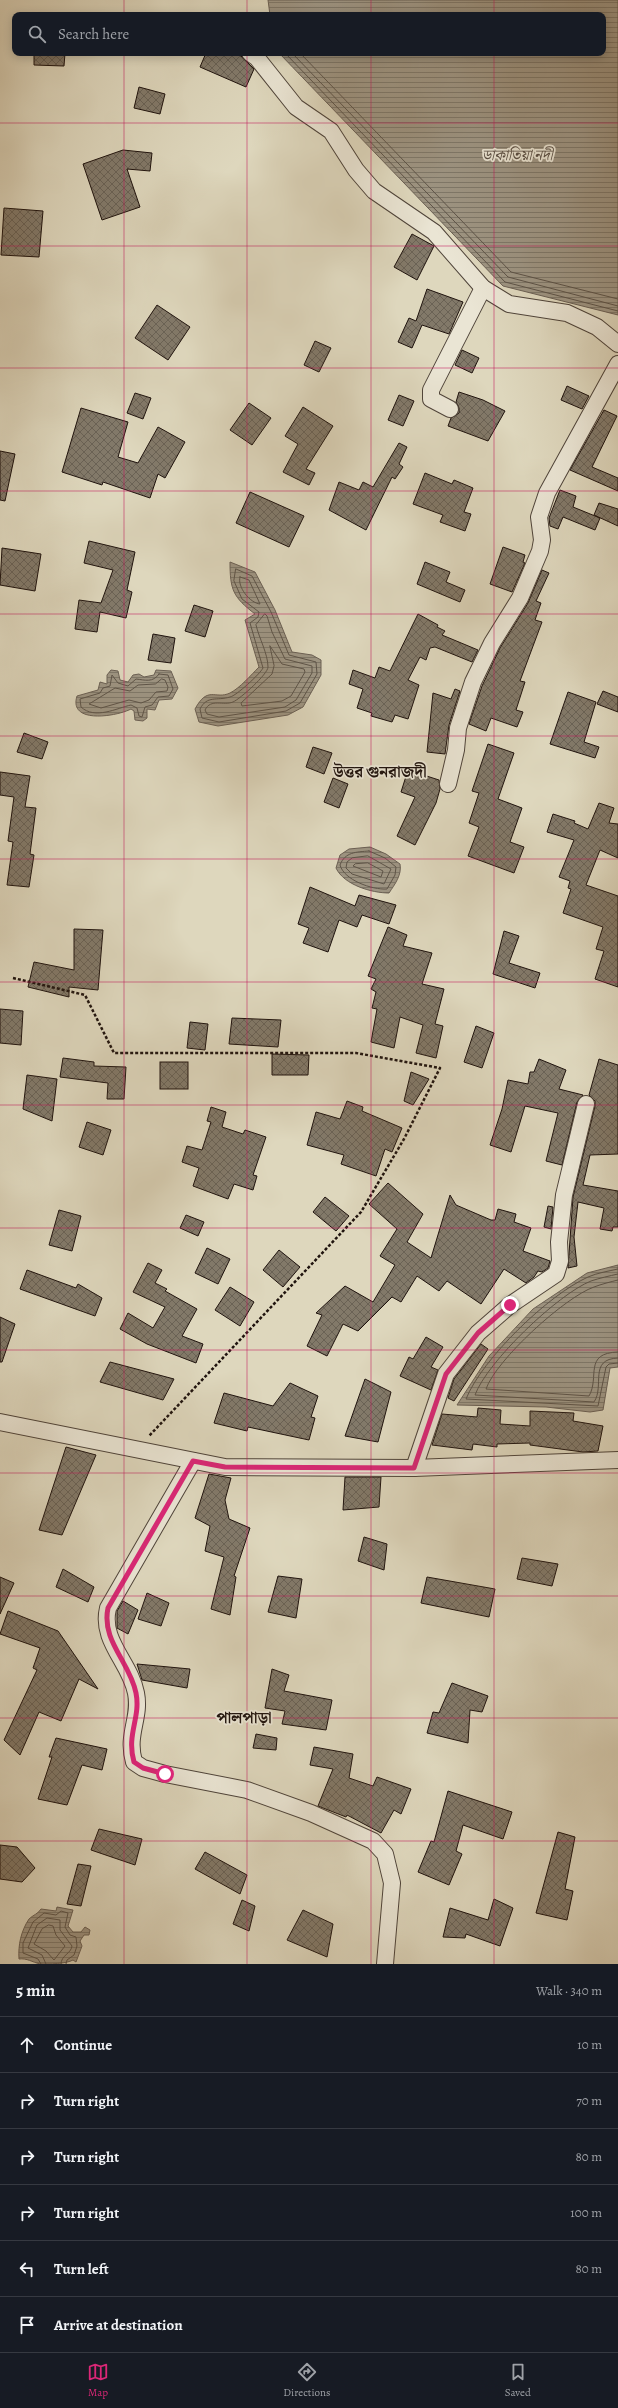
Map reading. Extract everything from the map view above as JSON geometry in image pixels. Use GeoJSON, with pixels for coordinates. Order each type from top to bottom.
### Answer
{"type":"FeatureCollection","features":[{"type":"Feature","properties":{"kind":"street"},"geometry":{"type":"LineString","coordinates":[[254,56],[296,107],[331,131],[356,170],[374,191],[434,232],[483,288],[509,304],[567,313],[597,327],[618,344]]}},
{"type":"Feature","properties":{"kind":"street"},"geometry":{"type":"LineString","coordinates":[[450,409],[432,399],[430,395],[483,288]]}},
{"type":"Feature","properties":{"kind":"street"},"geometry":{"type":"LineString","coordinates":[[448,784],[456,750],[458,728],[473,682],[492,643],[520,598],[540,550],[542,540],[539,516],[547,493],[618,364]]}},
{"type":"Feature","properties":{"kind":"street"},"geometry":{"type":"LineString","coordinates":[[414,1468],[446,1374],[478,1333],[510,1305],[556,1274],[560,1261],[559,1242],[564,1195],[586,1104]]}},
{"type":"Feature","properties":{"kind":"street"},"geometry":{"type":"LineString","coordinates":[[0,1422],[225,1467],[414,1468],[618,1460]]}},
{"type":"Feature","properties":{"kind":"street"},"geometry":{"type":"LineString","coordinates":[[193,1461],[108,1608],[105,1619],[112,1644],[130,1673],[136,1692],[137,1709],[130,1739],[134,1762],[143,1768],[165,1774],[247,1790],[311,1813],[373,1841],[385,1854],[392,1883],[385,1964]]}},
{"type":"Feature","properties":{"kind":"path"},"geometry":{"type":"LineString","coordinates":[[13,978],[85,996],[114,1053],[356,1054],[440,1068],[404,1139],[360,1212],[137,1449]]}},
{"type":"Feature","properties":{"kind":"water","name":"ডাকাতিয়া নদী"},"geometry":{"type":"Polygon","coordinates":[[[268,0],[618,0],[618,315],[503,286],[282,56],[606,56],[606,12],[270,12],[268,0]]]}},
{"type":"Feature","properties":{"kind":"water"},"geometry":{"type":"Polygon","coordinates":[[[230,562],[255,572],[275,610],[292,652],[312,655],[321,660],[321,675],[303,707],[288,715],[218,726],[199,722],[195,709],[204,697],[208,695],[225,695],[234,691],[259,667],[245,620],[255,614],[242,603],[234,592],[231,580],[230,562]]]}},
{"type":"Feature","properties":{"kind":"water"},"geometry":{"type":"Polygon","coordinates":[[[111,670],[118,671],[120,680],[128,682],[133,675],[139,674],[144,677],[154,675],[156,670],[171,671],[178,688],[172,699],[159,700],[155,710],[147,709],[147,718],[143,721],[135,720],[134,711],[131,709],[125,712],[106,716],[87,715],[80,711],[76,705],[77,696],[98,690],[100,682],[107,684],[107,675],[111,670]]]}},
{"type":"Feature","properties":{"kind":"water"},"geometry":{"type":"Polygon","coordinates":[[[370,847],[386,854],[400,864],[399,876],[389,893],[367,890],[359,887],[345,879],[336,868],[340,855],[349,849],[370,847]]]}},
{"type":"Feature","properties":{"kind":"water"},"geometry":{"type":"Polygon","coordinates":[[[618,1265],[618,1367],[610,1368],[603,1410],[590,1412],[546,1407],[457,1405],[489,1356],[533,1309],[587,1273],[618,1265]]]}},
{"type":"Feature","properties":{"kind":"water"},"geometry":{"type":"Polygon","coordinates":[[[57,1907],[73,1910],[68,1926],[73,1932],[81,1932],[85,1927],[90,1930],[89,1935],[84,1935],[80,1941],[82,1946],[76,1962],[73,1960],[62,1963],[40,1964],[19,1959],[21,1938],[29,1919],[41,1909],[56,1911],[57,1907]]]}},
{"type":"Feature","properties":{"kind":"building"},"geometry":{"type":"Polygon","coordinates":[[[34,56],[65,56],[64,66],[34,65],[34,56]]]}},
{"type":"Feature","properties":{"kind":"building"},"geometry":{"type":"Polygon","coordinates":[[[205,56],[241,56],[254,69],[246,87],[200,67],[205,56]]]}},
{"type":"Feature","properties":{"kind":"building"},"geometry":{"type":"Polygon","coordinates":[[[139,87],[165,94],[160,114],[134,108],[139,87]]]}},
{"type":"Feature","properties":{"kind":"building"},"geometry":{"type":"Polygon","coordinates":[[[123,150],[152,153],[150,171],[127,169],[140,207],[102,220],[83,164],[123,150]]]}},
{"type":"Feature","properties":{"kind":"building"},"geometry":{"type":"Polygon","coordinates":[[[4,208],[43,211],[39,257],[1,255],[4,208]]]}},
{"type":"Feature","properties":{"kind":"building"},"geometry":{"type":"Polygon","coordinates":[[[412,234],[434,246],[417,280],[394,267],[412,234]]]}},
{"type":"Feature","properties":{"kind":"building"},"geometry":{"type":"Polygon","coordinates":[[[427,289],[463,302],[449,334],[422,325],[412,348],[398,342],[409,318],[416,321],[427,289]]]}},
{"type":"Feature","properties":{"kind":"building"},"geometry":{"type":"Polygon","coordinates":[[[157,305],[190,327],[168,360],[135,338],[157,305]]]}},
{"type":"Feature","properties":{"kind":"building"},"geometry":{"type":"Polygon","coordinates":[[[315,341],[331,348],[319,372],[304,365],[315,341]]]}},
{"type":"Feature","properties":{"kind":"building"},"geometry":{"type":"Polygon","coordinates":[[[462,350],[479,358],[472,373],[455,365],[462,350]]]}},
{"type":"Feature","properties":{"kind":"building"},"geometry":{"type":"Polygon","coordinates":[[[567,386],[589,396],[582,409],[561,400],[567,386]]]}},
{"type":"Feature","properties":{"kind":"building"},"geometry":{"type":"Polygon","coordinates":[[[459,392],[483,400],[505,411],[488,441],[448,426],[451,418],[459,413],[459,408],[456,402],[459,392]]]}},
{"type":"Feature","properties":{"kind":"building"},"geometry":{"type":"Polygon","coordinates":[[[135,393],[151,398],[143,419],[127,413],[135,393]]]}},
{"type":"Feature","properties":{"kind":"building"},"geometry":{"type":"Polygon","coordinates":[[[399,395],[414,401],[403,426],[388,420],[399,395]]]}},
{"type":"Feature","properties":{"kind":"building"},"geometry":{"type":"Polygon","coordinates":[[[249,403],[271,418],[252,445],[230,430],[249,403]]]}},
{"type":"Feature","properties":{"kind":"building"},"geometry":{"type":"Polygon","coordinates":[[[303,407],[333,426],[306,469],[315,473],[309,485],[283,472],[298,444],[285,436],[303,407]]]}},
{"type":"Feature","properties":{"kind":"building"},"geometry":{"type":"Polygon","coordinates":[[[81,408],[128,422],[118,457],[138,463],[158,427],[185,442],[165,478],[158,474],[150,498],[103,482],[102,485],[62,472],[81,408]]]}},
{"type":"Feature","properties":{"kind":"building"},"geometry":{"type":"Polygon","coordinates":[[[604,410],[617,416],[592,467],[618,478],[618,491],[570,470],[604,410]]]}},
{"type":"Feature","properties":{"kind":"building"},"geometry":{"type":"Polygon","coordinates":[[[399,443],[407,447],[399,464],[403,467],[395,479],[392,477],[366,530],[329,510],[339,482],[359,490],[363,482],[373,487],[399,443]]]}},
{"type":"Feature","properties":{"kind":"building"},"geometry":{"type":"Polygon","coordinates":[[[0,451],[15,454],[5,501],[0,500],[0,451]]]}},
{"type":"Feature","properties":{"kind":"building"},"geometry":{"type":"Polygon","coordinates":[[[425,473],[452,484],[454,480],[473,488],[464,512],[471,514],[465,531],[440,522],[443,515],[413,504],[425,473]]]}},
{"type":"Feature","properties":{"kind":"building"},"geometry":{"type":"Polygon","coordinates":[[[560,490],[576,496],[573,507],[600,518],[595,530],[563,517],[558,529],[550,526],[549,518],[560,490]]]}},
{"type":"Feature","properties":{"kind":"building"},"geometry":{"type":"Polygon","coordinates":[[[250,492],[304,516],[289,547],[236,523],[250,492]]]}},
{"type":"Feature","properties":{"kind":"building"},"geometry":{"type":"Polygon","coordinates":[[[599,503],[618,509],[618,526],[594,515],[599,503]]]}},
{"type":"Feature","properties":{"kind":"building"},"geometry":{"type":"Polygon","coordinates":[[[89,541],[135,552],[127,590],[132,592],[126,618],[100,612],[97,632],[75,629],[79,600],[101,603],[113,570],[84,563],[89,541]]]}},
{"type":"Feature","properties":{"kind":"building"},"geometry":{"type":"Polygon","coordinates":[[[503,547],[525,555],[523,562],[525,563],[512,592],[490,584],[503,547]]]}},
{"type":"Feature","properties":{"kind":"building"},"geometry":{"type":"Polygon","coordinates":[[[2,548],[41,554],[35,591],[0,585],[2,548]]]}},
{"type":"Feature","properties":{"kind":"building"},"geometry":{"type":"Polygon","coordinates":[[[425,562],[450,572],[446,582],[465,590],[460,602],[417,584],[425,562]]]}},
{"type":"Feature","properties":{"kind":"building"},"geometry":{"type":"Polygon","coordinates":[[[542,570],[549,573],[536,601],[541,603],[535,620],[542,622],[520,681],[525,682],[516,710],[523,712],[517,727],[491,718],[486,731],[469,724],[482,686],[500,648],[528,603],[542,570]]]}},
{"type":"Feature","properties":{"kind":"building"},"geometry":{"type":"Polygon","coordinates":[[[194,605],[213,611],[205,637],[185,631],[194,605]]]}},
{"type":"Feature","properties":{"kind":"building"},"geometry":{"type":"Polygon","coordinates":[[[418,614],[438,625],[437,627],[445,631],[442,635],[478,650],[472,662],[435,647],[430,648],[426,660],[420,657],[408,680],[419,685],[408,719],[395,715],[392,722],[371,716],[372,713],[357,708],[363,689],[349,684],[353,670],[375,678],[379,667],[390,671],[418,614]]]}},
{"type":"Feature","properties":{"kind":"building"},"geometry":{"type":"Polygon","coordinates":[[[153,634],[175,638],[171,663],[148,660],[153,634]]]}},
{"type":"Feature","properties":{"kind":"building"},"geometry":{"type":"Polygon","coordinates":[[[455,689],[460,691],[449,725],[445,754],[427,752],[433,693],[451,699],[455,689]]]}},
{"type":"Feature","properties":{"kind":"building"},"geometry":{"type":"Polygon","coordinates":[[[603,691],[618,697],[618,712],[597,704],[603,691]]]}},
{"type":"Feature","properties":{"kind":"building"},"geometry":{"type":"Polygon","coordinates":[[[568,692],[596,702],[584,742],[599,747],[595,758],[550,744],[568,692]]]}},
{"type":"Feature","properties":{"kind":"building"},"geometry":{"type":"Polygon","coordinates":[[[24,733],[48,742],[42,759],[17,752],[24,733]]]}},
{"type":"Feature","properties":{"kind":"building"},"geometry":{"type":"Polygon","coordinates":[[[488,744],[514,753],[498,799],[522,808],[510,842],[524,847],[514,873],[468,856],[479,827],[469,823],[479,793],[472,791],[488,744]]]}},
{"type":"Feature","properties":{"kind":"building"},"geometry":{"type":"Polygon","coordinates":[[[313,747],[332,753],[324,774],[306,767],[313,747]]]}},
{"type":"Feature","properties":{"kind":"building"},"geometry":{"type":"Polygon","coordinates":[[[408,770],[439,780],[440,789],[436,803],[415,845],[397,836],[415,797],[401,792],[408,770]]]}},
{"type":"Feature","properties":{"kind":"building"},"geometry":{"type":"Polygon","coordinates":[[[0,772],[30,776],[25,807],[36,808],[30,854],[34,855],[29,887],[7,885],[13,842],[8,841],[14,797],[0,795],[0,772]]]}},
{"type":"Feature","properties":{"kind":"building"},"geometry":{"type":"Polygon","coordinates":[[[333,778],[348,784],[339,808],[324,802],[333,778]]]}},
{"type":"Feature","properties":{"kind":"building"},"geometry":{"type":"Polygon","coordinates":[[[599,803],[614,808],[609,823],[618,824],[618,858],[600,850],[586,885],[618,896],[618,987],[595,979],[604,951],[596,949],[603,927],[563,913],[571,889],[568,888],[570,881],[559,877],[574,840],[547,832],[553,814],[575,821],[574,823],[588,829],[599,803]]]}},
{"type":"Feature","properties":{"kind":"building"},"geometry":{"type":"Polygon","coordinates":[[[310,887],[355,906],[359,895],[396,905],[389,924],[362,915],[357,927],[339,920],[328,952],[303,943],[309,928],[298,924],[310,887]]]}},
{"type":"Feature","properties":{"kind":"building"},"geometry":{"type":"Polygon","coordinates":[[[388,927],[407,935],[403,946],[432,953],[422,984],[444,989],[435,1024],[443,1026],[436,1058],[416,1053],[423,1025],[400,1017],[394,1048],[371,1042],[377,1009],[372,1008],[376,992],[371,989],[376,979],[368,976],[388,927]]]}},
{"type":"Feature","properties":{"kind":"building"},"geometry":{"type":"Polygon","coordinates":[[[74,929],[103,930],[98,990],[69,987],[69,997],[28,987],[34,962],[74,970],[74,929]]]}},
{"type":"Feature","properties":{"kind":"building"},"geometry":{"type":"Polygon","coordinates":[[[504,931],[519,936],[509,963],[540,973],[535,988],[493,974],[504,931]]]}},
{"type":"Feature","properties":{"kind":"building"},"geometry":{"type":"Polygon","coordinates":[[[0,1009],[23,1011],[21,1045],[0,1043],[0,1009]]]}},
{"type":"Feature","properties":{"kind":"building"},"geometry":{"type":"Polygon","coordinates":[[[232,1018],[281,1020],[278,1047],[229,1044],[232,1018]]]}},
{"type":"Feature","properties":{"kind":"building"},"geometry":{"type":"Polygon","coordinates":[[[190,1022],[208,1024],[205,1050],[187,1048],[190,1022]]]}},
{"type":"Feature","properties":{"kind":"building"},"geometry":{"type":"Polygon","coordinates":[[[476,1026],[494,1033],[482,1068],[464,1062],[476,1026]]]}},
{"type":"Feature","properties":{"kind":"building"},"geometry":{"type":"Polygon","coordinates":[[[272,1054],[309,1055],[308,1075],[272,1075],[272,1054]]]}},
{"type":"Feature","properties":{"kind":"building"},"geometry":{"type":"Polygon","coordinates":[[[63,1058],[94,1062],[94,1066],[126,1067],[124,1099],[107,1099],[108,1083],[60,1077],[63,1058]]]}},
{"type":"Feature","properties":{"kind":"building"},"geometry":{"type":"Polygon","coordinates":[[[539,1059],[566,1070],[559,1089],[583,1095],[577,1102],[562,1165],[546,1161],[558,1113],[525,1106],[511,1152],[490,1145],[502,1109],[508,1080],[528,1084],[530,1072],[534,1072],[539,1059]]]}},
{"type":"Feature","properties":{"kind":"building"},"geometry":{"type":"Polygon","coordinates":[[[599,1059],[618,1065],[618,1154],[590,1155],[583,1185],[618,1191],[618,1227],[613,1227],[612,1231],[600,1229],[604,1208],[578,1202],[574,1237],[577,1266],[568,1268],[573,1197],[595,1106],[595,1101],[589,1095],[599,1059]]]}},
{"type":"Feature","properties":{"kind":"building"},"geometry":{"type":"Polygon","coordinates":[[[160,1062],[188,1062],[188,1089],[160,1089],[160,1062]]]}},
{"type":"Feature","properties":{"kind":"building"},"geometry":{"type":"Polygon","coordinates":[[[411,1072],[429,1079],[413,1105],[404,1101],[411,1072]]]}},
{"type":"Feature","properties":{"kind":"building"},"geometry":{"type":"Polygon","coordinates":[[[27,1075],[57,1079],[52,1121],[23,1109],[27,1075]]]}},
{"type":"Feature","properties":{"kind":"building"},"geometry":{"type":"Polygon","coordinates":[[[347,1101],[363,1107],[362,1111],[402,1128],[392,1152],[385,1149],[376,1176],[341,1164],[344,1155],[307,1145],[316,1112],[340,1119],[347,1101]]]}},
{"type":"Feature","properties":{"kind":"building"},"geometry":{"type":"Polygon","coordinates":[[[211,1107],[226,1112],[222,1127],[243,1134],[245,1130],[266,1137],[253,1175],[257,1176],[253,1190],[234,1184],[228,1199],[193,1186],[199,1168],[182,1162],[187,1146],[202,1150],[211,1122],[207,1121],[211,1107]]]}},
{"type":"Feature","properties":{"kind":"building"},"geometry":{"type":"Polygon","coordinates":[[[87,1122],[111,1130],[103,1155],[79,1147],[87,1122]]]}},
{"type":"Feature","properties":{"kind":"building"},"geometry":{"type":"Polygon","coordinates":[[[388,1183],[423,1214],[407,1242],[431,1258],[450,1195],[456,1205],[491,1220],[495,1220],[498,1209],[516,1214],[514,1222],[531,1228],[523,1251],[550,1261],[548,1268],[542,1272],[538,1271],[534,1277],[526,1283],[504,1269],[481,1304],[447,1281],[439,1291],[417,1276],[401,1302],[392,1297],[358,1331],[343,1324],[327,1356],[307,1346],[322,1315],[316,1313],[345,1286],[373,1302],[395,1265],[380,1256],[397,1229],[369,1204],[388,1183]]]}},
{"type":"Feature","properties":{"kind":"building"},"geometry":{"type":"Polygon","coordinates":[[[325,1197],[349,1216],[336,1231],[313,1212],[325,1197]]]}},
{"type":"Feature","properties":{"kind":"building"},"geometry":{"type":"Polygon","coordinates":[[[548,1206],[553,1207],[551,1229],[544,1227],[548,1206]]]}},
{"type":"Feature","properties":{"kind":"building"},"geometry":{"type":"Polygon","coordinates":[[[59,1210],[81,1216],[72,1251],[49,1245],[59,1210]]]}},
{"type":"Feature","properties":{"kind":"building"},"geometry":{"type":"Polygon","coordinates":[[[186,1215],[204,1222],[198,1236],[180,1228],[186,1215]]]}},
{"type":"Feature","properties":{"kind":"building"},"geometry":{"type":"Polygon","coordinates":[[[207,1248],[230,1259],[218,1284],[195,1273],[207,1248]]]}},
{"type":"Feature","properties":{"kind":"building"},"geometry":{"type":"Polygon","coordinates":[[[279,1250],[300,1267],[283,1287],[263,1270],[279,1250]]]}},
{"type":"Feature","properties":{"kind":"building"},"geometry":{"type":"Polygon","coordinates":[[[148,1263],[162,1270],[155,1283],[167,1289],[165,1291],[197,1309],[182,1336],[203,1344],[196,1363],[147,1344],[120,1329],[128,1313],[153,1328],[165,1307],[133,1292],[148,1263]]]}},
{"type":"Feature","properties":{"kind":"building"},"geometry":{"type":"Polygon","coordinates":[[[27,1270],[76,1288],[78,1284],[102,1298],[95,1316],[20,1289],[27,1270]]]}},
{"type":"Feature","properties":{"kind":"building"},"geometry":{"type":"Polygon","coordinates":[[[230,1287],[254,1302],[240,1326],[215,1310],[230,1287]]]}},
{"type":"Feature","properties":{"kind":"building"},"geometry":{"type":"Polygon","coordinates":[[[0,1317],[15,1324],[2,1362],[0,1362],[0,1317]]]}},
{"type":"Feature","properties":{"kind":"building"},"geometry":{"type":"Polygon","coordinates":[[[426,1337],[443,1347],[431,1367],[438,1370],[431,1390],[400,1376],[409,1357],[413,1359],[426,1337]]]}},
{"type":"Feature","properties":{"kind":"building"},"geometry":{"type":"Polygon","coordinates":[[[481,1344],[488,1349],[454,1401],[448,1398],[454,1379],[481,1344]]]}},
{"type":"Feature","properties":{"kind":"building"},"geometry":{"type":"Polygon","coordinates":[[[110,1362],[174,1379],[163,1400],[100,1382],[110,1362]]]}},
{"type":"Feature","properties":{"kind":"building"},"geometry":{"type":"Polygon","coordinates":[[[365,1379],[391,1392],[378,1442],[345,1436],[365,1379]]]}},
{"type":"Feature","properties":{"kind":"building"},"geometry":{"type":"Polygon","coordinates":[[[290,1383],[318,1396],[311,1417],[315,1418],[309,1440],[248,1427],[247,1431],[214,1423],[224,1393],[273,1406],[290,1383]]]}},
{"type":"Feature","properties":{"kind":"building"},"geometry":{"type":"Polygon","coordinates":[[[478,1408],[501,1410],[500,1424],[530,1426],[530,1411],[574,1413],[573,1421],[603,1426],[598,1451],[583,1452],[530,1445],[530,1443],[497,1444],[497,1447],[473,1444],[472,1450],[432,1445],[442,1414],[477,1417],[478,1408]]]}},
{"type":"Feature","properties":{"kind":"building"},"geometry":{"type":"Polygon","coordinates":[[[66,1447],[96,1455],[62,1535],[39,1530],[66,1447]]]}},
{"type":"Feature","properties":{"kind":"building"},"geometry":{"type":"Polygon","coordinates":[[[209,1474],[231,1478],[225,1500],[229,1519],[250,1528],[234,1576],[236,1577],[230,1615],[211,1609],[224,1557],[205,1551],[210,1526],[195,1518],[209,1474]]]}},
{"type":"Feature","properties":{"kind":"building"},"geometry":{"type":"Polygon","coordinates":[[[345,1477],[381,1477],[379,1507],[343,1510],[345,1477]]]}},
{"type":"Feature","properties":{"kind":"building"},"geometry":{"type":"Polygon","coordinates":[[[364,1537],[387,1544],[384,1570],[358,1561],[364,1537]]]}},
{"type":"Feature","properties":{"kind":"building"},"geometry":{"type":"Polygon","coordinates":[[[522,1558],[558,1564],[552,1586],[517,1579],[522,1558]]]}},
{"type":"Feature","properties":{"kind":"building"},"geometry":{"type":"Polygon","coordinates":[[[63,1569],[94,1587],[88,1602],[56,1587],[63,1569]]]}},
{"type":"Feature","properties":{"kind":"building"},"geometry":{"type":"Polygon","coordinates":[[[278,1576],[302,1579],[296,1618],[268,1612],[278,1576]]]}},
{"type":"Feature","properties":{"kind":"building"},"geometry":{"type":"Polygon","coordinates":[[[0,1577],[14,1583],[0,1614],[0,1577]]]}},
{"type":"Feature","properties":{"kind":"building"},"geometry":{"type":"Polygon","coordinates":[[[427,1577],[495,1589],[489,1617],[421,1603],[427,1577]]]}},
{"type":"Feature","properties":{"kind":"building"},"geometry":{"type":"Polygon","coordinates":[[[147,1593],[169,1603],[161,1626],[138,1619],[147,1593]]]}},
{"type":"Feature","properties":{"kind":"building"},"geometry":{"type":"Polygon","coordinates":[[[123,1601],[138,1610],[128,1634],[117,1628],[117,1611],[123,1601]]]}},
{"type":"Feature","properties":{"kind":"building"},"geometry":{"type":"Polygon","coordinates":[[[8,1611],[58,1631],[98,1689],[79,1679],[61,1721],[39,1712],[20,1755],[4,1740],[37,1670],[33,1668],[40,1648],[0,1634],[8,1611]]]}},
{"type":"Feature","properties":{"kind":"building"},"geometry":{"type":"Polygon","coordinates":[[[137,1664],[190,1669],[187,1688],[142,1680],[137,1664]]]}},
{"type":"Feature","properties":{"kind":"building"},"geometry":{"type":"Polygon","coordinates":[[[272,1669],[289,1675],[284,1691],[332,1700],[326,1730],[282,1724],[285,1711],[265,1708],[272,1669]]]}},
{"type":"Feature","properties":{"kind":"building"},"geometry":{"type":"Polygon","coordinates":[[[452,1683],[488,1696],[482,1712],[470,1710],[468,1743],[427,1733],[433,1712],[439,1713],[452,1683]]]}},
{"type":"Feature","properties":{"kind":"building"},"geometry":{"type":"Polygon","coordinates":[[[256,1734],[277,1738],[276,1750],[253,1748],[256,1734]]]}},
{"type":"Feature","properties":{"kind":"building"},"geometry":{"type":"Polygon","coordinates":[[[56,1738],[107,1749],[102,1770],[82,1765],[67,1805],[38,1799],[52,1757],[49,1757],[56,1738]]]}},
{"type":"Feature","properties":{"kind":"building"},"geometry":{"type":"Polygon","coordinates":[[[314,1747],[353,1754],[349,1778],[373,1786],[377,1777],[411,1789],[401,1814],[394,1810],[381,1833],[347,1815],[346,1817],[318,1806],[333,1769],[310,1765],[314,1747]]]}},
{"type":"Feature","properties":{"kind":"building"},"geometry":{"type":"Polygon","coordinates":[[[448,1791],[512,1812],[503,1839],[463,1825],[456,1851],[462,1854],[449,1885],[418,1872],[431,1841],[434,1842],[448,1791]]]}},
{"type":"Feature","properties":{"kind":"building"},"geometry":{"type":"Polygon","coordinates":[[[99,1829],[142,1839],[135,1865],[91,1850],[99,1829]]]}},
{"type":"Feature","properties":{"kind":"building"},"geometry":{"type":"Polygon","coordinates":[[[558,1832],[575,1837],[565,1889],[573,1891],[567,1920],[536,1913],[558,1832]]]}},
{"type":"Feature","properties":{"kind":"building"},"geometry":{"type":"Polygon","coordinates":[[[0,1845],[17,1847],[35,1868],[22,1882],[0,1879],[0,1845]]]}},
{"type":"Feature","properties":{"kind":"building"},"geometry":{"type":"Polygon","coordinates":[[[205,1852],[247,1875],[240,1894],[195,1869],[205,1852]]]}},
{"type":"Feature","properties":{"kind":"building"},"geometry":{"type":"Polygon","coordinates":[[[78,1864],[91,1866],[81,1906],[67,1904],[78,1864]]]}},
{"type":"Feature","properties":{"kind":"building"},"geometry":{"type":"Polygon","coordinates":[[[494,1899],[513,1908],[500,1946],[466,1934],[465,1938],[443,1937],[450,1908],[488,1920],[494,1899]]]}},
{"type":"Feature","properties":{"kind":"building"},"geometry":{"type":"Polygon","coordinates":[[[242,1900],[255,1906],[249,1931],[233,1924],[242,1900]]]}},
{"type":"Feature","properties":{"kind":"building"},"geometry":{"type":"Polygon","coordinates":[[[303,1910],[333,1924],[327,1957],[287,1940],[303,1910]]]}},
{"type":"Feature","properties":{"kind":"district","name":"উত্তর গুনরাজদী"},"geometry":{"type":"Point","coordinates":[380,771]}},
{"type":"Feature","properties":{"kind":"district","name":"পালপাড়া"},"geometry":{"type":"Point","coordinates":[244,1717]}},
{"type":"Feature","properties":{"kind":"route"},"geometry":{"type":"LineString","coordinates":[[165,1774],[143,1768],[134,1762],[130,1739],[137,1709],[136,1692],[130,1673],[112,1644],[105,1619],[108,1608],[193,1461],[225,1467],[414,1468],[446,1374],[478,1333],[510,1305]]}}]}
